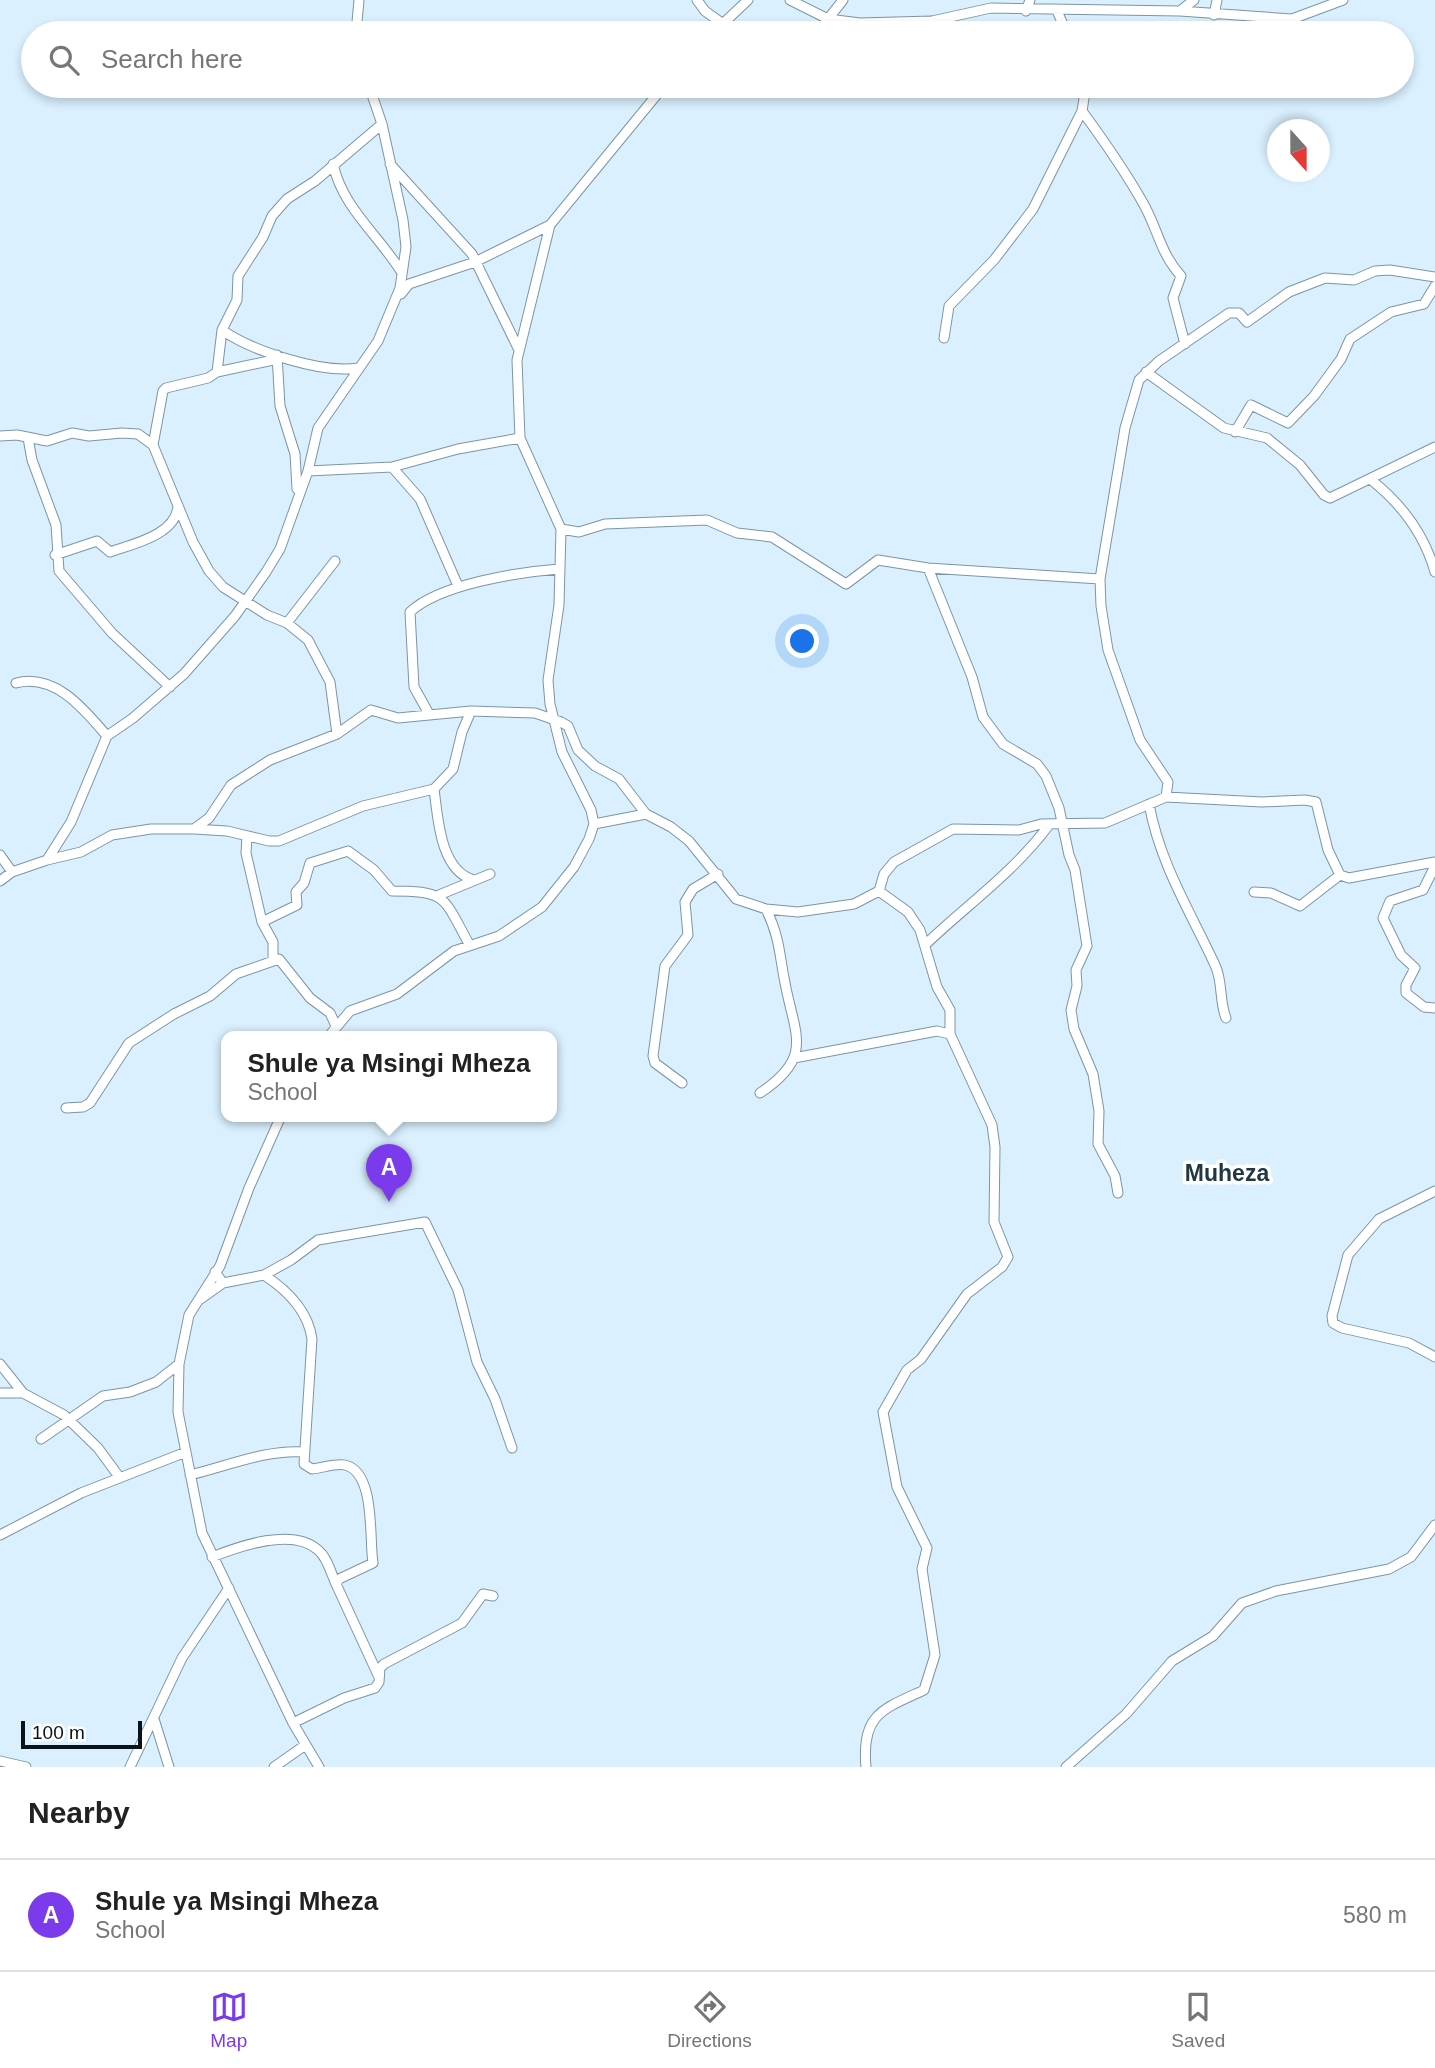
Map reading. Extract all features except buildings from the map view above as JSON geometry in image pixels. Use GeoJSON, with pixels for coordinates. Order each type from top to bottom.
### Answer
{"type":"FeatureCollection","features":[{"type":"Feature","properties":{"kind":"street"},"geometry":{"type":"LineString","coordinates":[[357,21],[359,0]]}},
{"type":"Feature","properties":{"kind":"street"},"geometry":{"type":"LineString","coordinates":[[697,0],[705,11],[719,21]]}},
{"type":"Feature","properties":{"kind":"street"},"geometry":{"type":"LineString","coordinates":[[726,21],[748,0]]}},
{"type":"Feature","properties":{"kind":"street"},"geometry":{"type":"LineString","coordinates":[[790,0],[828,19],[844,21]]}},
{"type":"Feature","properties":{"kind":"street"},"geometry":{"type":"LineString","coordinates":[[828,19],[844,0]]}},
{"type":"Feature","properties":{"kind":"street"},"geometry":{"type":"LineString","coordinates":[[1026,11],[1030,0]]}},
{"type":"Feature","properties":{"kind":"street"},"geometry":{"type":"LineString","coordinates":[[1100,9],[1108,0]]}},
{"type":"Feature","properties":{"kind":"street"},"geometry":{"type":"LineString","coordinates":[[1180,11],[1194,0]]}},
{"type":"Feature","properties":{"kind":"street"},"geometry":{"type":"LineString","coordinates":[[1214,15],[1217,0]]}},
{"type":"Feature","properties":{"kind":"street"},"geometry":{"type":"LineString","coordinates":[[932,21],[991,8],[1026,11],[1180,11],[1292,19],[1343,0]]}},
{"type":"Feature","properties":{"kind":"street"},"geometry":{"type":"LineString","coordinates":[[1057,11],[1062,21]]}},
{"type":"Feature","properties":{"kind":"street"},"geometry":{"type":"LineString","coordinates":[[47,860],[71,822],[107,736],[170,687],[245,601],[280,549],[297,494],[308,471],[318,428],[378,341],[396,299],[406,247],[403,220],[382,124],[373,98]]}},
{"type":"Feature","properties":{"kind":"street"},"geometry":{"type":"LineString","coordinates":[[396,299],[409,284],[475,262],[550,225],[654,98]]}},
{"type":"Feature","properties":{"kind":"street"},"geometry":{"type":"LineString","coordinates":[[944,338],[949,306],[993,260],[1033,209],[1082,111],[1084,98]]}},
{"type":"Feature","properties":{"kind":"street"},"geometry":{"type":"LineString","coordinates":[[1082,111],[1142,201],[1166,259],[1181,276],[1173,298],[1185,344]]}},
{"type":"Feature","properties":{"kind":"street"},"geometry":{"type":"LineString","coordinates":[[217,372],[222,330],[237,300],[238,276],[272,216],[287,199],[315,181],[382,124]]}},
{"type":"Feature","properties":{"kind":"street"},"geometry":{"type":"LineString","coordinates":[[389,162],[475,262],[519,350]]}},
{"type":"Feature","properties":{"kind":"street"},"geometry":{"type":"LineString","coordinates":[[333,164],[342,195],[389,251],[403,273],[409,279],[420,280]]}},
{"type":"Feature","properties":{"kind":"street"},"geometry":{"type":"LineString","coordinates":[[332,1031],[350,1011],[397,994],[454,951],[499,936],[542,906],[574,867],[594,824],[588,800],[562,752],[548,680],[559,605],[561,529],[520,438],[517,360],[550,225]]}},
{"type":"Feature","properties":{"kind":"street"},"geometry":{"type":"LineString","coordinates":[[1166,797],[1168,782],[1140,740],[1108,650],[1101,607],[1100,579],[1131,397],[1139,380],[1146,372],[1229,313],[1239,313],[1247,322],[1289,292],[1325,278],[1354,280],[1375,271],[1390,270],[1435,277]]}},
{"type":"Feature","properties":{"kind":"street"},"geometry":{"type":"LineString","coordinates":[[1235,432],[1251,405],[1288,423],[1314,396],[1341,359],[1350,340],[1391,312],[1424,304],[1435,286]]}},
{"type":"Feature","properties":{"kind":"street"},"geometry":{"type":"LineString","coordinates":[[222,330],[277,357],[335,370],[358,368]]}},
{"type":"Feature","properties":{"kind":"street"},"geometry":{"type":"LineString","coordinates":[[277,357],[217,372],[163,391],[153,445],[209,571],[223,587],[287,623],[308,640],[330,682],[337,734]]}},
{"type":"Feature","properties":{"kind":"street"},"geometry":{"type":"LineString","coordinates":[[277,357],[280,406],[295,454],[297,494]]}},
{"type":"Feature","properties":{"kind":"street"},"geometry":{"type":"LineString","coordinates":[[1146,372],[1224,428],[1267,438],[1300,466],[1324,495],[1330,498],[1435,447]]}},
{"type":"Feature","properties":{"kind":"street"},"geometry":{"type":"LineString","coordinates":[[0,436],[47,441],[72,433],[89,436],[122,433],[138,435],[153,445]]}},
{"type":"Feature","properties":{"kind":"street"},"geometry":{"type":"LineString","coordinates":[[28,438],[32,460],[53,513],[55,555],[59,572],[70,588],[112,633],[170,687]]}},
{"type":"Feature","properties":{"kind":"street"},"geometry":{"type":"LineString","coordinates":[[308,471],[392,467],[458,449],[520,438]]}},
{"type":"Feature","properties":{"kind":"street"},"geometry":{"type":"LineString","coordinates":[[392,467],[420,499],[458,586]]}},
{"type":"Feature","properties":{"kind":"street"},"geometry":{"type":"LineString","coordinates":[[1370,479],[1396,502],[1420,534],[1429,548],[1435,572]]}},
{"type":"Feature","properties":{"kind":"street"},"geometry":{"type":"LineString","coordinates":[[55,555],[97,541],[110,552],[149,539],[173,522],[177,517],[178,506]]}},
{"type":"Feature","properties":{"kind":"street"},"geometry":{"type":"LineString","coordinates":[[561,529],[579,532],[606,524],[707,520],[737,533],[772,537],[846,584],[878,560],[928,568],[1100,579]]}},
{"type":"Feature","properties":{"kind":"street"},"geometry":{"type":"LineString","coordinates":[[287,623],[335,561]]}},
{"type":"Feature","properties":{"kind":"street"},"geometry":{"type":"LineString","coordinates":[[928,568],[972,677],[983,717],[1003,744],[1037,764],[1046,776],[1063,825],[1075,870],[1087,946],[1076,970],[1077,986],[1071,1010],[1074,1029],[1093,1074],[1099,1111],[1098,1144],[1115,1176],[1118,1193]]}},
{"type":"Feature","properties":{"kind":"street"},"geometry":{"type":"LineString","coordinates":[[429,715],[414,687],[413,632],[409,616],[414,608],[458,586],[530,571],[559,569]]}},
{"type":"Feature","properties":{"kind":"street"},"geometry":{"type":"LineString","coordinates":[[16,682],[33,679],[56,688],[79,703],[107,736]]}},
{"type":"Feature","properties":{"kind":"street"},"geometry":{"type":"LineString","coordinates":[[194,829],[209,818],[231,785],[270,761],[337,734],[367,710],[398,718],[471,711],[535,713],[568,726],[578,750],[595,766],[619,779],[646,814],[671,827],[689,841],[736,899],[766,909],[798,912],[853,904],[879,891],[884,874],[894,862],[943,832],[953,829],[1019,830],[1049,825],[1105,823],[1166,797],[1316,802],[1328,850],[1340,875],[1349,878],[1435,864]]}},
{"type":"Feature","properties":{"kind":"street"},"geometry":{"type":"LineString","coordinates":[[0,881],[12,872],[81,852],[111,835],[151,829],[194,829],[279,841],[363,806],[434,789],[453,769],[461,732],[471,711]]}},
{"type":"Feature","properties":{"kind":"street"},"geometry":{"type":"LineString","coordinates":[[434,789],[442,841],[461,876],[474,880]]}},
{"type":"Feature","properties":{"kind":"street"},"geometry":{"type":"LineString","coordinates":[[1149,804],[1164,863],[1217,968],[1221,1007],[1226,1018]]}},
{"type":"Feature","properties":{"kind":"street"},"geometry":{"type":"LineString","coordinates":[[594,824],[646,814]]}},
{"type":"Feature","properties":{"kind":"street"},"geometry":{"type":"LineString","coordinates":[[208,831],[209,818]]}},
{"type":"Feature","properties":{"kind":"street"},"geometry":{"type":"LineString","coordinates":[[926,944],[954,922],[972,900],[1024,858],[1049,825]]}},
{"type":"Feature","properties":{"kind":"street"},"geometry":{"type":"LineString","coordinates":[[247,836],[246,853],[262,922],[273,942],[274,959]]}},
{"type":"Feature","properties":{"kind":"street"},"geometry":{"type":"LineString","coordinates":[[262,922],[297,905],[296,892],[304,883],[310,863],[341,852],[351,852],[374,870],[392,891],[428,891],[439,895],[469,944]]}},
{"type":"Feature","properties":{"kind":"street"},"geometry":{"type":"LineString","coordinates":[[0,855],[12,872]]}},
{"type":"Feature","properties":{"kind":"street"},"geometry":{"type":"LineString","coordinates":[[1435,864],[1423,890],[1390,901],[1383,918],[1401,955],[1415,968],[1406,985],[1406,993],[1424,1007],[1435,1008]]}},
{"type":"Feature","properties":{"kind":"street"},"geometry":{"type":"LineString","coordinates":[[439,895],[490,874]]}},
{"type":"Feature","properties":{"kind":"street"},"geometry":{"type":"LineString","coordinates":[[682,1083],[655,1063],[653,1056],[666,967],[688,935],[685,902],[693,889],[718,874]]}},
{"type":"Feature","properties":{"kind":"street"},"geometry":{"type":"LineString","coordinates":[[1254,892],[1271,892],[1300,906],[1340,875]]}},
{"type":"Feature","properties":{"kind":"street"},"geometry":{"type":"LineString","coordinates":[[866,1767],[872,1720],[882,1709],[924,1690],[935,1655],[922,1569],[927,1548],[897,1487],[883,1412],[906,1370],[921,1359],[967,1294],[1006,1264],[1008,1257],[993,1222],[995,1147],[992,1125],[950,1034],[950,1010],[937,987],[926,944],[908,912],[879,891]]}},
{"type":"Feature","properties":{"kind":"street"},"geometry":{"type":"LineString","coordinates":[[760,1093],[781,1080],[794,1058],[798,1032],[787,994],[778,934],[766,909]]}},
{"type":"Feature","properties":{"kind":"street"},"geometry":{"type":"LineString","coordinates":[[66,1108],[76,1109],[90,1103],[129,1043],[210,996],[236,974],[274,959],[283,962],[310,998],[330,1013],[336,1026]]}},
{"type":"Feature","properties":{"kind":"street"},"geometry":{"type":"LineString","coordinates":[[794,1058],[937,1031],[950,1034]]}},
{"type":"Feature","properties":{"kind":"street"},"geometry":{"type":"LineString","coordinates":[[278,1122],[215,1272],[195,1303],[183,1331],[178,1412],[202,1533],[293,1723],[319,1767]]}},
{"type":"Feature","properties":{"kind":"street"},"geometry":{"type":"LineString","coordinates":[[1435,1191],[1379,1219],[1348,1255],[1332,1316],[1333,1323],[1342,1328],[1409,1343],[1435,1357]]}},
{"type":"Feature","properties":{"kind":"street"},"geometry":{"type":"LineString","coordinates":[[195,1303],[223,1283],[264,1275],[318,1240],[425,1222],[458,1290],[477,1362],[495,1399],[512,1448]]}},
{"type":"Feature","properties":{"kind":"street"},"geometry":{"type":"LineString","coordinates":[[215,1272],[223,1283]]}},
{"type":"Feature","properties":{"kind":"street"},"geometry":{"type":"LineString","coordinates":[[264,1275],[286,1289],[310,1324],[312,1339],[304,1452],[307,1468],[345,1465],[355,1471],[369,1503],[373,1563],[339,1579],[336,1584]]}},
{"type":"Feature","properties":{"kind":"street"},"geometry":{"type":"LineString","coordinates":[[0,1364],[23,1393]]}},
{"type":"Feature","properties":{"kind":"street"},"geometry":{"type":"LineString","coordinates":[[41,1439],[103,1396],[130,1392],[156,1382],[179,1364]]}},
{"type":"Feature","properties":{"kind":"street"},"geometry":{"type":"LineString","coordinates":[[0,1393],[23,1393],[48,1404],[98,1448],[120,1478]]}},
{"type":"Feature","properties":{"kind":"street"},"geometry":{"type":"LineString","coordinates":[[190,1475],[232,1466],[278,1450],[304,1452]]}},
{"type":"Feature","properties":{"kind":"street"},"geometry":{"type":"LineString","coordinates":[[0,1535],[48,1508],[186,1452]]}},
{"type":"Feature","properties":{"kind":"street"},"geometry":{"type":"LineString","coordinates":[[1066,1767],[1126,1714],[1172,1661],[1213,1636],[1242,1603],[1276,1591],[1389,1569],[1411,1557],[1435,1525]]}},
{"type":"Feature","properties":{"kind":"street"},"geometry":{"type":"LineString","coordinates":[[212,1558],[254,1541],[306,1541],[321,1552],[379,1682],[375,1688],[344,1698],[293,1723]]}},
{"type":"Feature","properties":{"kind":"street"},"geometry":{"type":"LineString","coordinates":[[130,1767],[182,1658],[229,1588]]}},
{"type":"Feature","properties":{"kind":"street"},"geometry":{"type":"LineString","coordinates":[[377,1675],[384,1664],[462,1623],[483,1594],[493,1596]]}},
{"type":"Feature","properties":{"kind":"street"},"geometry":{"type":"LineString","coordinates":[[154,1718],[169,1767]]}},
{"type":"Feature","properties":{"kind":"street"},"geometry":{"type":"LineString","coordinates":[[274,1767],[304,1745]]}},
{"type":"Feature","properties":{"kind":"street"},"geometry":{"type":"LineString","coordinates":[[0,1761],[26,1767]]}},
{"type":"Feature","properties":{"kind":"place","name":"Shule ya Msingi Mheza"},"geometry":{"type":"Point","coordinates":[389,1202]}},
{"type":"Feature","properties":{"kind":"district","name":"Muheza"},"geometry":{"type":"Point","coordinates":[1227,1173]}}]}
